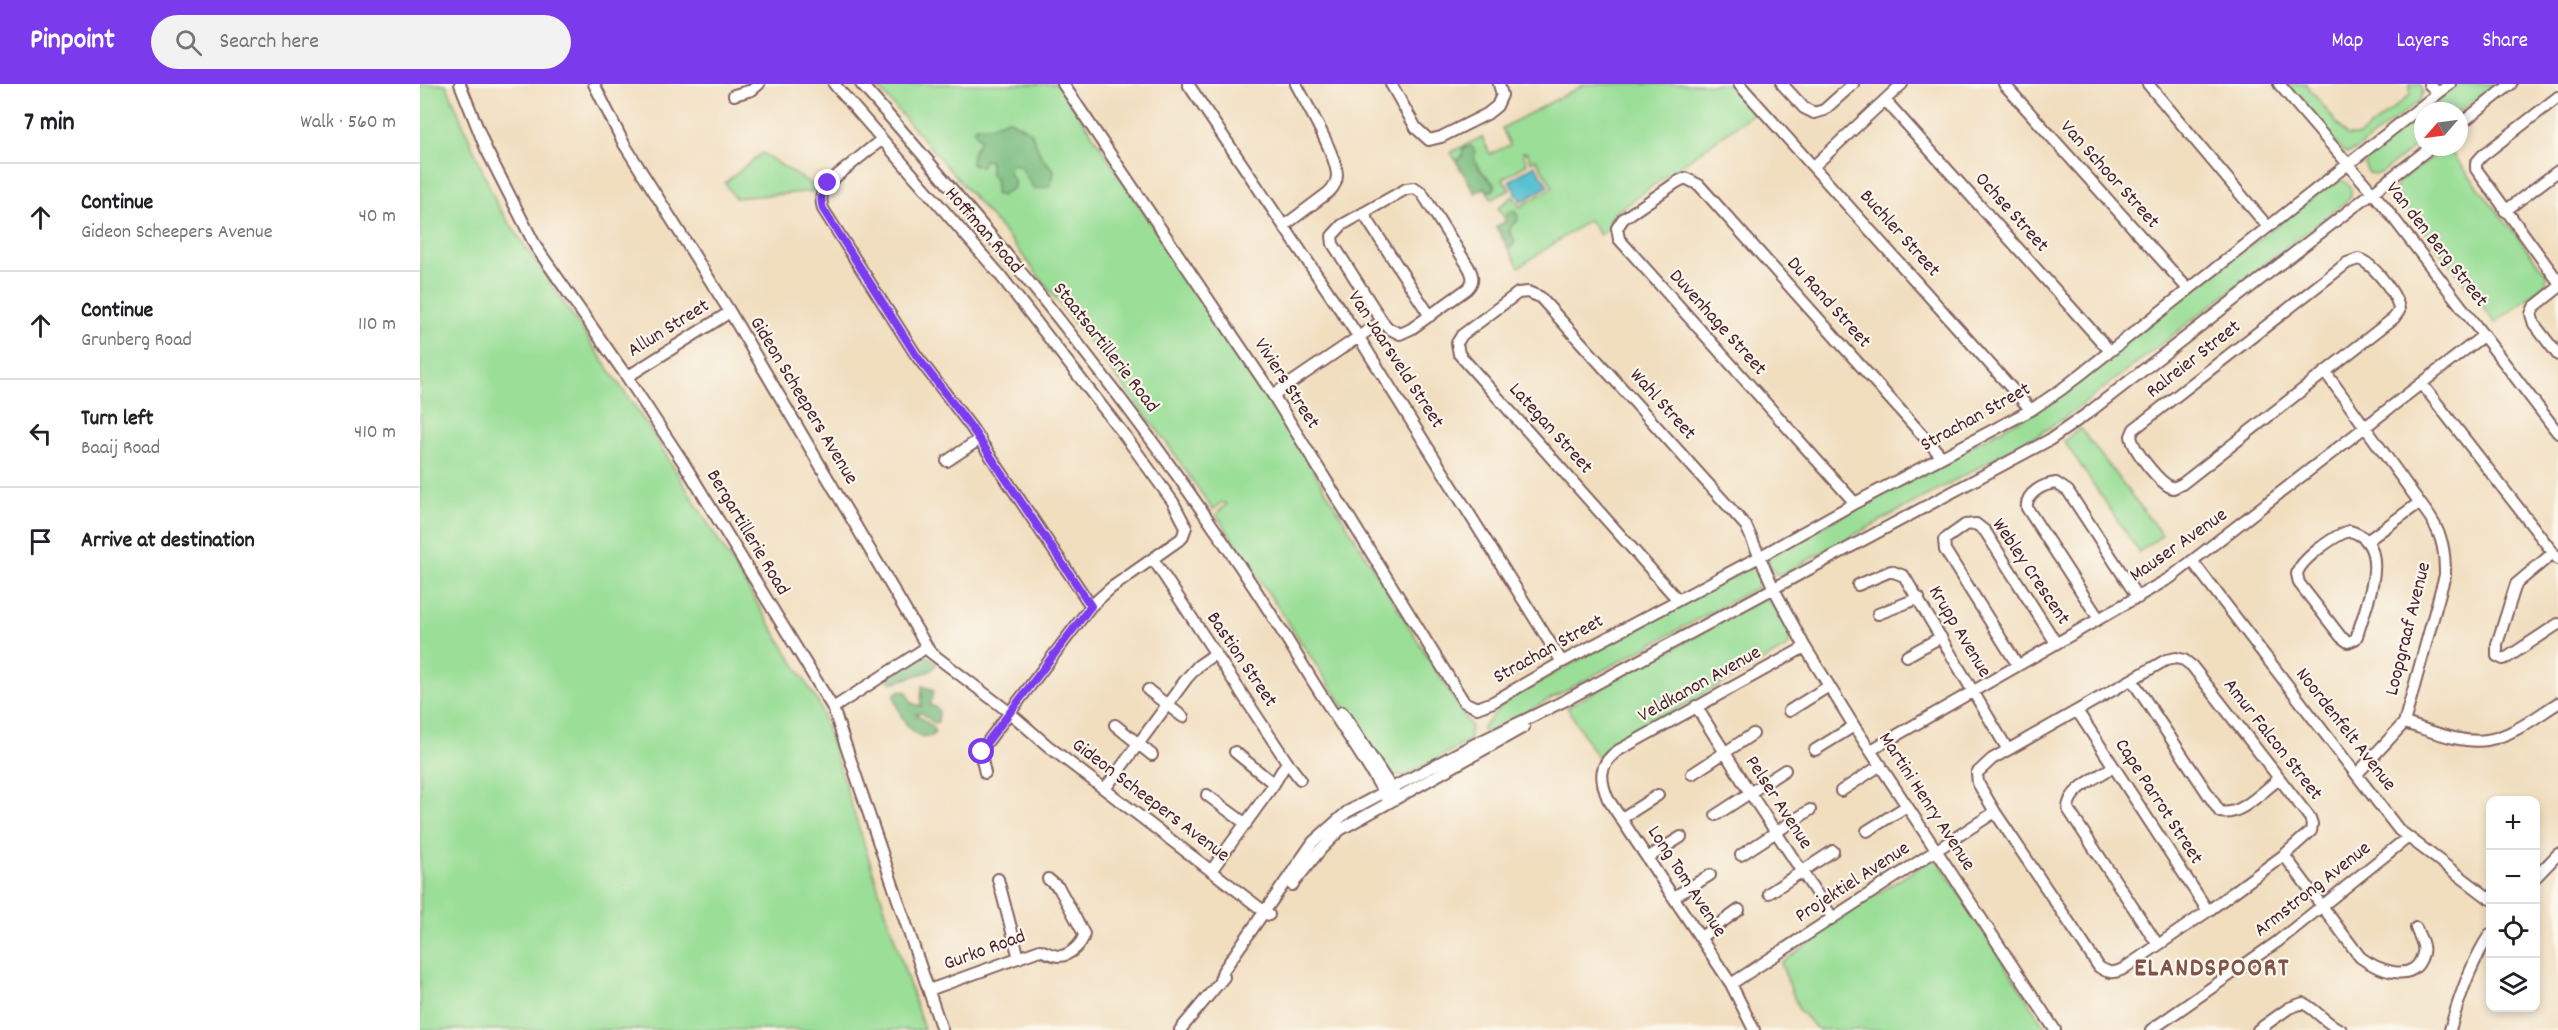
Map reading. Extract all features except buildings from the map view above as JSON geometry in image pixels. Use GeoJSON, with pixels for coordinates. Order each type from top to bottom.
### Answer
{"type":"FeatureCollection","features":[{"type":"Feature","properties":{"kind":"street","name":"Bergartillerie Road"},"geometry":{"type":"LineString","coordinates":[[460,84],[486,149],[536,247],[627,377],[688,471],[833,708],[942,1030]]}},
{"type":"Feature","properties":{"kind":"street","name":"Gideon Scheepers Avenue"},"geometry":{"type":"LineString","coordinates":[[594,84],[624,144],[730,312],[927,647],[1048,746],[1268,914]]}},
{"type":"Feature","properties":{"kind":"street"},"geometry":{"type":"LineString","coordinates":[[734,95],[752,90],[759,84]]}},
{"type":"Feature","properties":{"kind":"street","name":"Hoffman Road"},"geometry":{"type":"LineString","coordinates":[[834,84],[1000,275],[1125,436],[1173,502],[1186,527],[1182,538],[1153,560]]}},
{"type":"Feature","properties":{"kind":"street","name":"Staatsartillerie Road"},"geometry":{"type":"LineString","coordinates":[[861,84],[956,192],[1166,457],[1390,795]]}},
{"type":"Feature","properties":{"kind":"street","name":"Viviers Street"},"geometry":{"type":"LineString","coordinates":[[1063,84],[1273,395],[1464,702],[1472,707]]}},
{"type":"Feature","properties":{"kind":"street","name":"Van Jaarsveld Street"},"geometry":{"type":"LineString","coordinates":[[1188,84],[1286,225],[1358,336],[1562,662]]}},
{"type":"Feature","properties":{"kind":"street"},"geometry":{"type":"LineString","coordinates":[[1286,225],[1329,192],[1335,185],[1337,176],[1329,151],[1296,84]]}},
{"type":"Feature","properties":{"kind":"street"},"geometry":{"type":"LineString","coordinates":[[1391,84],[1416,128],[1430,140],[1441,137],[1487,114],[1497,106],[1500,89]]}},
{"type":"Feature","properties":{"kind":"street","name":"Buchler Street"},"geometry":{"type":"LineString","coordinates":[[1739,84],[2031,410]]}},
{"type":"Feature","properties":{"kind":"street"},"geometry":{"type":"LineString","coordinates":[[1782,84],[1804,108],[1814,113],[1824,110],[1845,86]]}},
{"type":"Feature","properties":{"kind":"street"},"geometry":{"type":"LineString","coordinates":[[1814,166],[1902,84]]}},
{"type":"Feature","properties":{"kind":"street","name":"Van Schoor Street"},"geometry":{"type":"LineString","coordinates":[[2004,84],[2188,289]]}},
{"type":"Feature","properties":{"kind":"street"},"geometry":{"type":"LineString","coordinates":[[2148,84],[2268,227]]}},
{"type":"Feature","properties":{"kind":"street","name":"Van den Berg Street"},"geometry":{"type":"LineString","coordinates":[[2279,84],[2372,193],[2558,433]]}},
{"type":"Feature","properties":{"kind":"street"},"geometry":{"type":"LineString","coordinates":[[2429,84],[2438,93]]}},
{"type":"Feature","properties":{"kind":"street","name":"Strachan Street"},"geometry":{"type":"LineString","coordinates":[[1472,707],[1482,707],[1855,503],[2031,410],[2062,389],[2450,84]]}},
{"type":"Feature","properties":{"kind":"street"},"geometry":{"type":"LineString","coordinates":[[2468,118],[2511,84]]}},
{"type":"Feature","properties":{"kind":"street"},"geometry":{"type":"LineString","coordinates":[[2558,97],[2482,156],[2476,166],[2479,177],[2558,281]]}},
{"type":"Feature","properties":{"kind":"street","name":"Ochse Street"},"geometry":{"type":"LineString","coordinates":[[1886,100],[2109,350]]}},
{"type":"Feature","properties":{"kind":"street"},"geometry":{"type":"LineString","coordinates":[[881,140],[828,183],[823,189],[820,200],[823,209],[916,355],[980,440],[1091,606]]}},
{"type":"Feature","properties":{"kind":"street"},"geometry":{"type":"LineString","coordinates":[[1180,1030],[1268,914],[1322,832],[1347,812],[1390,795],[1530,716],[1556,705],[1774,589],[2068,428],[2419,156]]}},
{"type":"Feature","properties":{"kind":"street"},"geometry":{"type":"LineString","coordinates":[[2505,211],[2558,171]]}},
{"type":"Feature","properties":{"kind":"street","name":"Du Rand Street"},"geometry":{"type":"LineString","coordinates":[[1685,178],[1699,184],[1942,457]]}},
{"type":"Feature","properties":{"kind":"street","name":"Duvenhage Street"},"geometry":{"type":"LineString","coordinates":[[1685,178],[1623,219],[1617,228],[1618,239],[1855,503]]}},
{"type":"Feature","properties":{"kind":"street"},"geometry":{"type":"LineString","coordinates":[[1411,188],[1418,189],[1468,266],[1473,278],[1472,283],[1430,316],[1400,334],[1388,328],[1333,244],[1332,236],[1336,230],[1363,213],[1411,188]]}},
{"type":"Feature","properties":{"kind":"street"},"geometry":{"type":"LineString","coordinates":[[1363,213],[1430,316]]}},
{"type":"Feature","properties":{"kind":"street","name":"Ralreier Street"},"geometry":{"type":"LineString","coordinates":[[2353,260],[2364,260],[2396,298],[2398,310],[2390,322],[2326,373],[2173,488],[2165,484],[2136,449],[2132,440],[2132,432],[2137,427],[2338,270],[2353,260]]}},
{"type":"Feature","properties":{"kind":"street"},"geometry":{"type":"LineString","coordinates":[[2558,288],[2534,307],[2531,314],[2534,324],[2558,355]]}},
{"type":"Feature","properties":{"kind":"street","name":"Wahl Street"},"geometry":{"type":"LineString","coordinates":[[1523,292],[1535,293],[1540,297],[1737,515],[1752,536],[1774,589]]}},
{"type":"Feature","properties":{"kind":"street","name":"Lategan Street"},"geometry":{"type":"LineString","coordinates":[[1523,292],[1512,297],[1462,335],[1457,343],[1459,354],[1678,600]]}},
{"type":"Feature","properties":{"kind":"street","name":"Allun Street"},"geometry":{"type":"LineString","coordinates":[[627,377],[730,312]]}},
{"type":"Feature","properties":{"kind":"street"},"geometry":{"type":"LineString","coordinates":[[1273,395],[1382,321]]}},
{"type":"Feature","properties":{"kind":"street","name":"Mauser Avenue"},"geometry":{"type":"LineString","coordinates":[[1871,750],[2017,664],[2138,598],[2193,562],[2484,335]]}},
{"type":"Feature","properties":{"kind":"street"},"geometry":{"type":"LineString","coordinates":[[2326,373],[2364,428]]}},
{"type":"Feature","properties":{"kind":"street"},"geometry":{"type":"LineString","coordinates":[[2422,384],[2556,556],[2516,584],[2497,644],[2497,656],[2508,657],[2558,624]]}},
{"type":"Feature","properties":{"kind":"street","name":"Loopgraaf Avenue"},"geometry":{"type":"LineString","coordinates":[[2357,774],[2404,723],[2445,575],[2443,540],[2434,523],[2364,428]]}},
{"type":"Feature","properties":{"kind":"street"},"geometry":{"type":"LineString","coordinates":[[947,461],[980,440]]}},
{"type":"Feature","properties":{"kind":"street"},"geometry":{"type":"LineString","coordinates":[[2099,619],[2027,508],[2026,501],[2031,494],[2048,484],[2056,483],[2068,491],[2138,598]]}},
{"type":"Feature","properties":{"kind":"street"},"geometry":{"type":"LineString","coordinates":[[2367,541],[2419,503]]}},
{"type":"Feature","properties":{"kind":"street","name":"Webley Crescent"},"geometry":{"type":"LineString","coordinates":[[2017,664],[1945,550],[1944,540],[1965,525],[1977,524],[1985,531],[2056,643]]}},
{"type":"Feature","properties":{"kind":"street"},"geometry":{"type":"LineString","coordinates":[[2345,532],[2355,533],[2367,541],[2372,549],[2375,573],[2357,636],[2348,642],[2334,629],[2299,583],[2297,570],[2319,550],[2345,532]]}},
{"type":"Feature","properties":{"kind":"street"},"geometry":{"type":"LineString","coordinates":[[985,773],[982,760],[983,748],[1091,606],[1111,588],[1153,560]]}},
{"type":"Feature","properties":{"kind":"street","name":"Bastion Street"},"geometry":{"type":"LineString","coordinates":[[1153,560],[1300,779]]}},
{"type":"Feature","properties":{"kind":"street","name":"Noordenfelt Avenue"},"geometry":{"type":"LineString","coordinates":[[2193,562],[2407,838],[2486,897]]}},
{"type":"Feature","properties":{"kind":"street","name":"Krupp Avenue"},"geometry":{"type":"LineString","coordinates":[[1858,585],[1880,574],[1895,571],[1904,576],[2008,750]]}},
{"type":"Feature","properties":{"kind":"street","name":"Martini Henry Avenue"},"geometry":{"type":"LineString","coordinates":[[1774,589],[1805,647],[1854,726],[2055,1030]]}},
{"type":"Feature","properties":{"kind":"street"},"geometry":{"type":"LineString","coordinates":[[1878,614],[1919,598]]}},
{"type":"Feature","properties":{"kind":"street"},"geometry":{"type":"LineString","coordinates":[[1907,656],[1941,637]]}},
{"type":"Feature","properties":{"kind":"street"},"geometry":{"type":"LineString","coordinates":[[833,708],[927,647]]}},
{"type":"Feature","properties":{"kind":"street","name":"Veldkanon Avenue"},"geometry":{"type":"LineString","coordinates":[[1612,754],[1805,647]]}},
{"type":"Feature","properties":{"kind":"street"},"geometry":{"type":"LineString","coordinates":[[1105,789],[1194,670],[1215,654]]}},
{"type":"Feature","properties":{"kind":"street","name":"Amur Falcon Street"},"geometry":{"type":"LineString","coordinates":[[2176,658],[2192,666],[2313,824],[2311,831],[2284,855],[2208,911],[2114,973],[2106,972],[2099,967],[1995,812],[1978,783],[1977,773],[1983,765],[2008,750],[2132,681],[2166,660],[2176,658]]}},
{"type":"Feature","properties":{"kind":"street"},"geometry":{"type":"LineString","coordinates":[[2132,681],[2220,812],[2231,813],[2241,808],[2279,779]]}},
{"type":"Feature","properties":{"kind":"street"},"geometry":{"type":"LineString","coordinates":[[1789,711],[1829,686]]}},
{"type":"Feature","properties":{"kind":"street"},"geometry":{"type":"LineString","coordinates":[[1148,690],[1183,717]]}},
{"type":"Feature","properties":{"kind":"street"},"geometry":{"type":"LineString","coordinates":[[2404,723],[2463,739],[2488,740],[2529,722],[2558,703]]}},
{"type":"Feature","properties":{"kind":"street","name":"Pelser Avenue"},"geometry":{"type":"LineString","coordinates":[[1696,706],[1724,754],[1832,917]]}},
{"type":"Feature","properties":{"kind":"street","name":"Cape Parrot Street"},"geometry":{"type":"LineString","coordinates":[[2078,712],[2208,911]]}},
{"type":"Feature","properties":{"kind":"street"},"geometry":{"type":"LineString","coordinates":[[1115,725],[1152,755]]}},
{"type":"Feature","properties":{"kind":"street"},"geometry":{"type":"LineString","coordinates":[[1815,750],[1854,726]]}},
{"type":"Feature","properties":{"kind":"street"},"geometry":{"type":"LineString","coordinates":[[1692,774],[1754,734]]}},
{"type":"Feature","properties":{"kind":"street"},"geometry":{"type":"LineString","coordinates":[[1235,752],[1274,784]]}},
{"type":"Feature","properties":{"kind":"street","name":"Long Tom Avenue"},"geometry":{"type":"LineString","coordinates":[[1612,754],[1605,763],[1601,776],[1608,799],[1649,857],[1731,984],[1754,1030]]}},
{"type":"Feature","properties":{"kind":"street"},"geometry":{"type":"LineString","coordinates":[[1211,871],[1274,784],[1287,762]]}},
{"type":"Feature","properties":{"kind":"street"},"geometry":{"type":"LineString","coordinates":[[1841,791],[1881,765]]}},
{"type":"Feature","properties":{"kind":"street"},"geometry":{"type":"LineString","coordinates":[[2114,767],[2073,793],[2068,801],[2068,809],[2158,945]]}},
{"type":"Feature","properties":{"kind":"street"},"geometry":{"type":"LineString","coordinates":[[1716,815],[1785,770]]}},
{"type":"Feature","properties":{"kind":"street"},"geometry":{"type":"LineString","coordinates":[[1207,795],[1246,824]]}},
{"type":"Feature","properties":{"kind":"street"},"geometry":{"type":"LineString","coordinates":[[1622,818],[1658,795]]}},
{"type":"Feature","properties":{"kind":"street"},"geometry":{"type":"LineString","coordinates":[[1867,831],[1907,806]]}},
{"type":"Feature","properties":{"kind":"street"},"geometry":{"type":"LineString","coordinates":[[1741,855],[1810,810]]}},
{"type":"Feature","properties":{"kind":"street","name":"Projektiel Avenue"},"geometry":{"type":"LineString","coordinates":[[1731,984],[1995,812]]}},
{"type":"Feature","properties":{"kind":"street"},"geometry":{"type":"LineString","coordinates":[[1649,857],[1681,837]]}},
{"type":"Feature","properties":{"kind":"street","name":"Armstrong Avenue"},"geometry":{"type":"LineString","coordinates":[[2151,1030],[2223,981],[2323,907],[2407,838]]}},
{"type":"Feature","properties":{"kind":"street"},"geometry":{"type":"LineString","coordinates":[[1769,893],[1833,851]]}},
{"type":"Feature","properties":{"kind":"street"},"geometry":{"type":"LineString","coordinates":[[2540,872],[2558,854]]}},
{"type":"Feature","properties":{"kind":"street"},"geometry":{"type":"LineString","coordinates":[[2284,855],[2361,957],[2371,966],[2401,973],[2419,965],[2424,946],[2416,928]]}},
{"type":"Feature","properties":{"kind":"street"},"geometry":{"type":"LineString","coordinates":[[1674,897],[1710,875]]}},
{"type":"Feature","properties":{"kind":"street"},"geometry":{"type":"LineString","coordinates":[[998,879],[1019,958]]}},
{"type":"Feature","properties":{"kind":"street","name":"Gurko Road"},"geometry":{"type":"LineString","coordinates":[[929,990],[1040,950],[1058,956],[1065,955],[1083,939],[1084,934],[1059,888],[1048,879]]}},
{"type":"Feature","properties":{"kind":"street"},"geometry":{"type":"LineString","coordinates":[[1701,937],[1739,910]]}},
{"type":"Feature","properties":{"kind":"street"},"geometry":{"type":"LineString","coordinates":[[2450,1030],[2457,1004],[2486,942]]}},
{"type":"Feature","properties":{"kind":"street"},"geometry":{"type":"LineString","coordinates":[[2258,1030],[2272,1026],[2289,1008],[2303,1003],[2331,1026],[2341,1030]]}},
{"type":"Feature","properties":{"kind":"green space"},"geometry":{"type":"Polygon","coordinates":[[[420,84],[446,84],[497,205],[651,431],[819,704],[924,1030],[420,1030],[420,84]]]}},
{"type":"Feature","properties":{"kind":"green space"},"geometry":{"type":"Polygon","coordinates":[[[875,84],[1059,84],[1289,431],[1471,727],[1469,741],[1406,776],[1394,775],[1386,770],[1216,514],[1227,504],[1222,502],[1213,510],[1166,442],[1010,239],[875,84]]]}},
{"type":"Feature","properties":{"kind":"green space"},"geometry":{"type":"Polygon","coordinates":[[[1585,84],[1729,84],[1754,113],[1612,215],[1609,229],[1600,235],[1589,220],[1519,267],[1508,248],[1513,246],[1512,235],[1509,231],[1512,225],[1507,219],[1506,221],[1498,208],[1513,196],[1520,207],[1553,187],[1536,159],[1531,162],[1528,153],[1523,152],[1527,164],[1503,179],[1510,190],[1492,199],[1487,191],[1494,190],[1495,185],[1475,164],[1473,158],[1463,156],[1456,161],[1451,152],[1482,137],[1490,154],[1510,145],[1502,128],[1585,84]]]}},
{"type":"Feature","properties":{"kind":"green space"},"geometry":{"type":"Polygon","coordinates":[[[2286,84],[2306,84],[2347,136],[2359,136],[2410,95],[2410,84],[2420,84],[2423,92],[2420,100],[2414,102],[2414,105],[2354,151],[2347,153],[2341,150],[2286,84]]]}},
{"type":"Feature","properties":{"kind":"green space"},"geometry":{"type":"Polygon","coordinates":[[[2459,84],[2496,84],[2468,105],[2468,102],[2436,102],[2459,84]]]}},
{"type":"Feature","properties":{"kind":"green space"},"geometry":{"type":"Polygon","coordinates":[[[1008,119],[1031,132],[1042,158],[1054,170],[1049,187],[1034,189],[1021,167],[1013,164],[1010,165],[1009,174],[1014,181],[1014,187],[1001,196],[995,194],[996,182],[990,171],[990,161],[984,160],[981,167],[971,164],[972,154],[980,140],[974,130],[975,127],[992,125],[1008,119]]]}},
{"type":"Feature","properties":{"kind":"green space"},"geometry":{"type":"Polygon","coordinates":[[[2414,119],[2414,147],[2383,172],[2368,173],[2365,165],[2368,154],[2414,119]]]}},
{"type":"Feature","properties":{"kind":"green space"},"geometry":{"type":"Polygon","coordinates":[[[1471,146],[1475,151],[1477,166],[1495,185],[1494,190],[1487,191],[1485,187],[1475,193],[1456,161],[1462,156],[1463,148],[1471,146]]]}},
{"type":"Feature","properties":{"kind":"green space"},"geometry":{"type":"Polygon","coordinates":[[[762,153],[811,184],[815,191],[735,198],[725,183],[762,153]]]}},
{"type":"Feature","properties":{"kind":"green space"},"geometry":{"type":"Polygon","coordinates":[[[2434,156],[2454,156],[2547,275],[2546,284],[2495,323],[2396,194],[2397,183],[2434,156]]]}},
{"type":"Feature","properties":{"kind":"green space"},"geometry":{"type":"Polygon","coordinates":[[[2336,180],[2344,181],[2350,187],[2351,195],[2348,200],[2073,412],[2038,435],[1783,574],[1776,574],[1767,561],[1768,556],[2034,412],[2336,180]]]}},
{"type":"Feature","properties":{"kind":"green space"},"geometry":{"type":"Polygon","coordinates":[[[1515,211],[1518,217],[1517,222],[1509,231],[1515,241],[1513,246],[1508,248],[1496,227],[1506,221],[1508,212],[1515,211]]]}},
{"type":"Feature","properties":{"kind":"green space"},"geometry":{"type":"Polygon","coordinates":[[[2080,428],[2162,535],[2139,552],[2064,441],[2080,428]]]}},
{"type":"Feature","properties":{"kind":"green space"},"geometry":{"type":"Polygon","coordinates":[[[1752,566],[1762,577],[1758,587],[1487,733],[1483,732],[1482,728],[1510,697],[1752,566]]]}},
{"type":"Feature","properties":{"kind":"green space"},"geometry":{"type":"Polygon","coordinates":[[[1763,599],[1774,603],[1787,625],[1790,642],[1787,647],[1604,751],[1598,759],[1567,707],[1763,599]]]}},
{"type":"Feature","properties":{"kind":"green space"},"geometry":{"type":"Polygon","coordinates":[[[924,655],[936,661],[936,665],[930,671],[890,682],[888,677],[924,655]]]}},
{"type":"Feature","properties":{"kind":"green space"},"geometry":{"type":"Polygon","coordinates":[[[922,686],[934,690],[930,705],[937,708],[939,712],[938,722],[934,723],[922,713],[916,714],[932,726],[935,732],[932,736],[924,737],[917,735],[906,724],[894,695],[898,691],[907,692],[911,703],[921,706],[922,686]]]}},
{"type":"Feature","properties":{"kind":"green space"},"geometry":{"type":"Polygon","coordinates":[[[1932,859],[1939,862],[2047,1030],[1818,1030],[1799,1010],[1781,963],[1810,943],[1826,926],[1932,859]]]}},
{"type":"Feature","properties":{"kind":"water"},"geometry":{"type":"Polygon","coordinates":[[[1535,165],[1548,186],[1521,202],[1509,181],[1535,165]]]}},
{"type":"Feature","properties":{"kind":"district","name":"ELANDSPOORT"},"geometry":{"type":"Point","coordinates":[2212,969]}},
{"type":"Feature","properties":{"kind":"route"},"geometry":{"type":"LineString","coordinates":[[828,183],[823,189],[820,200],[823,209],[859,267],[916,355],[971,427],[1091,606],[1009,712],[982,752]]}}]}
